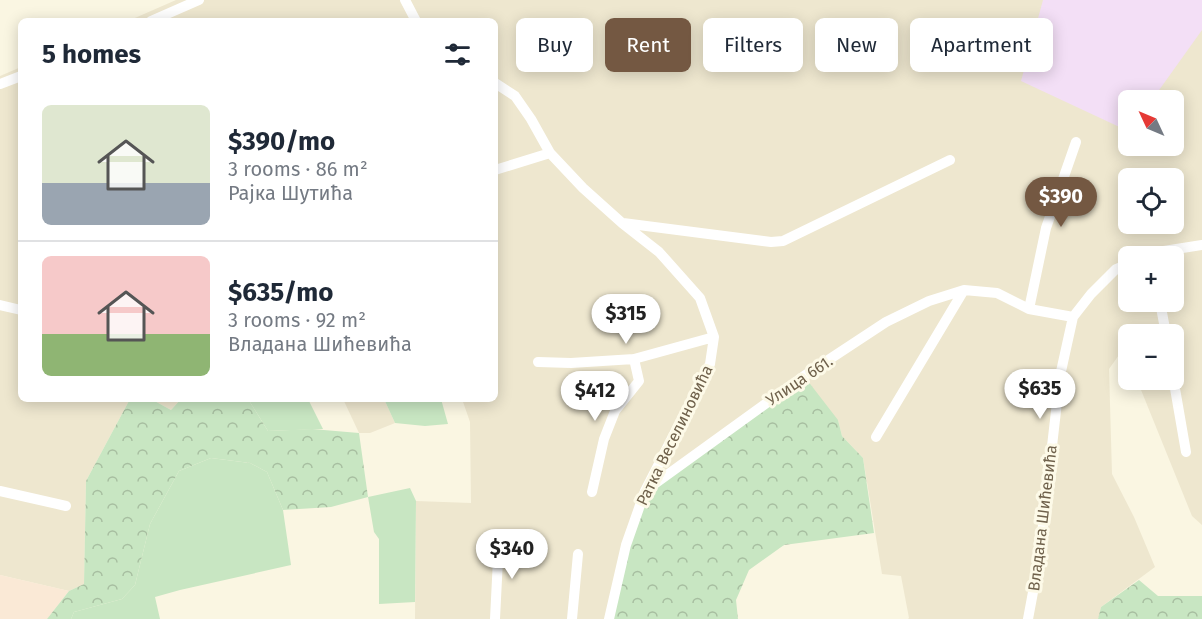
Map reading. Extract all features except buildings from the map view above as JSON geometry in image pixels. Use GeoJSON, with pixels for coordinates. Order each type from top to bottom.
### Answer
{"type":"FeatureCollection","features":[{"type":"Feature","properties":{"kind":"street"},"geometry":{"type":"LineString","coordinates":[[158,18],[199,0]]}},
{"type":"Feature","properties":{"kind":"street"},"geometry":{"type":"LineString","coordinates":[[405,0],[414,18]]}},
{"type":"Feature","properties":{"kind":"street"},"geometry":{"type":"LineString","coordinates":[[0,84],[18,77]]}},
{"type":"Feature","properties":{"kind":"street","name":"Ратка Веселиновића"},"geometry":{"type":"LineString","coordinates":[[498,85],[515,96],[550,153],[622,223],[659,252],[700,298],[714,337],[710,364],[645,491],[626,545],[609,619]]}},
{"type":"Feature","properties":{"kind":"street"},"geometry":{"type":"LineString","coordinates":[[1029,309],[1046,228],[1076,142]]}},
{"type":"Feature","properties":{"kind":"street"},"geometry":{"type":"LineString","coordinates":[[498,169],[550,153]]}},
{"type":"Feature","properties":{"kind":"street"},"geometry":{"type":"LineString","coordinates":[[622,223],[771,242],[783,241],[950,160]]}},
{"type":"Feature","properties":{"kind":"street"},"geometry":{"type":"LineString","coordinates":[[1184,248],[1202,245]]}},
{"type":"Feature","properties":{"kind":"street","name":"Владана Шићевића"},"geometry":{"type":"LineString","coordinates":[[1028,619],[1039,560],[1060,376],[1073,317],[1091,294],[1118,268]]}},
{"type":"Feature","properties":{"kind":"street"},"geometry":{"type":"LineString","coordinates":[[876,437],[964,290]]}},
{"type":"Feature","properties":{"kind":"street","name":"Улица 661."},"geometry":{"type":"LineString","coordinates":[[645,491],[752,412],[886,322],[930,301],[964,290],[997,293],[1029,309],[1073,317]]}},
{"type":"Feature","properties":{"kind":"street"},"geometry":{"type":"LineString","coordinates":[[0,305],[18,309]]}},
{"type":"Feature","properties":{"kind":"street"},"geometry":{"type":"LineString","coordinates":[[538,362],[571,363],[634,359],[714,337]]}},
{"type":"Feature","properties":{"kind":"street"},"geometry":{"type":"LineString","coordinates":[[592,492],[604,439],[615,411],[639,381],[634,359]]}},
{"type":"Feature","properties":{"kind":"street"},"geometry":{"type":"LineString","coordinates":[[1175,390],[1186,452]]}},
{"type":"Feature","properties":{"kind":"street"},"geometry":{"type":"LineString","coordinates":[[0,491],[66,506]]}},
{"type":"Feature","properties":{"kind":"street"},"geometry":{"type":"LineString","coordinates":[[495,619],[499,539]]}},
{"type":"Feature","properties":{"kind":"street"},"geometry":{"type":"LineString","coordinates":[[572,619],[578,554]]}},
{"type":"Feature","properties":{"kind":"shaded area"},"geometry":{"type":"Polygon","coordinates":[[[176,0],[1202,0],[1202,525],[1192,516],[1141,390],[1184,390],[1184,324],[1118,324],[1118,356],[1109,369],[1112,474],[1134,517],[1155,567],[1101,607],[1098,619],[908,619],[901,576],[882,574],[863,458],[842,436],[838,420],[609,619],[415,619],[416,501],[471,503],[470,422],[463,402],[498,402],[498,18],[135,18],[176,0]]]}},
{"type":"Feature","properties":{"kind":"shaded area"},"geometry":{"type":"Polygon","coordinates":[[[1043,0],[1202,0],[1202,30],[1159,90],[1118,90],[1118,126],[1021,81],[1023,72],[1053,72],[1053,18],[1038,18],[1043,0]]]}},
{"type":"Feature","properties":{"kind":"shaded area"},"geometry":{"type":"Polygon","coordinates":[[[18,68],[18,402],[128,402],[86,481],[84,584],[69,591],[0,575],[0,76],[18,68]]]}},
{"type":"Feature","properties":{"kind":"shaded area"},"geometry":{"type":"Polygon","coordinates":[[[156,402],[178,402],[171,410],[156,402]]]}},
{"type":"Feature","properties":{"kind":"shaded area"},"geometry":{"type":"Polygon","coordinates":[[[344,402],[385,402],[395,423],[370,433],[359,433],[344,402]]]}},
{"type":"Feature","properties":{"kind":"shaded area"},"geometry":{"type":"Polygon","coordinates":[[[0,575],[69,591],[47,619],[0,619],[0,575]]]}},
{"type":"Feature","properties":{"kind":"green space"},"geometry":{"type":"Polygon","coordinates":[[[804,376],[838,420],[842,436],[863,458],[874,533],[784,545],[749,570],[736,600],[738,619],[609,619],[645,491],[804,376]]]}},
{"type":"Feature","properties":{"kind":"green space"},"geometry":{"type":"Polygon","coordinates":[[[128,402],[156,402],[171,410],[178,402],[250,402],[268,431],[312,429],[359,433],[368,497],[331,507],[283,510],[267,472],[250,463],[211,458],[179,471],[150,524],[135,585],[122,599],[74,612],[71,619],[47,619],[69,591],[84,584],[86,481],[128,402]]]}},
{"type":"Feature","properties":{"kind":"green space"},"geometry":{"type":"Polygon","coordinates":[[[250,402],[310,402],[323,429],[268,431],[250,402]]]}},
{"type":"Feature","properties":{"kind":"green space"},"geometry":{"type":"Polygon","coordinates":[[[385,402],[442,402],[448,424],[425,426],[395,423],[385,402]]]}},
{"type":"Feature","properties":{"kind":"green space"},"geometry":{"type":"Polygon","coordinates":[[[211,458],[250,463],[267,472],[283,510],[291,565],[155,597],[160,619],[71,619],[74,612],[122,599],[135,585],[150,524],[179,471],[211,458]]]}},
{"type":"Feature","properties":{"kind":"green space"},"geometry":{"type":"Polygon","coordinates":[[[410,488],[416,501],[415,602],[379,604],[379,539],[374,532],[368,497],[410,488]]]}},
{"type":"Feature","properties":{"kind":"green space"},"geometry":{"type":"Polygon","coordinates":[[[1139,580],[1158,596],[1202,596],[1202,619],[1098,619],[1101,607],[1139,580]]]}}]}
